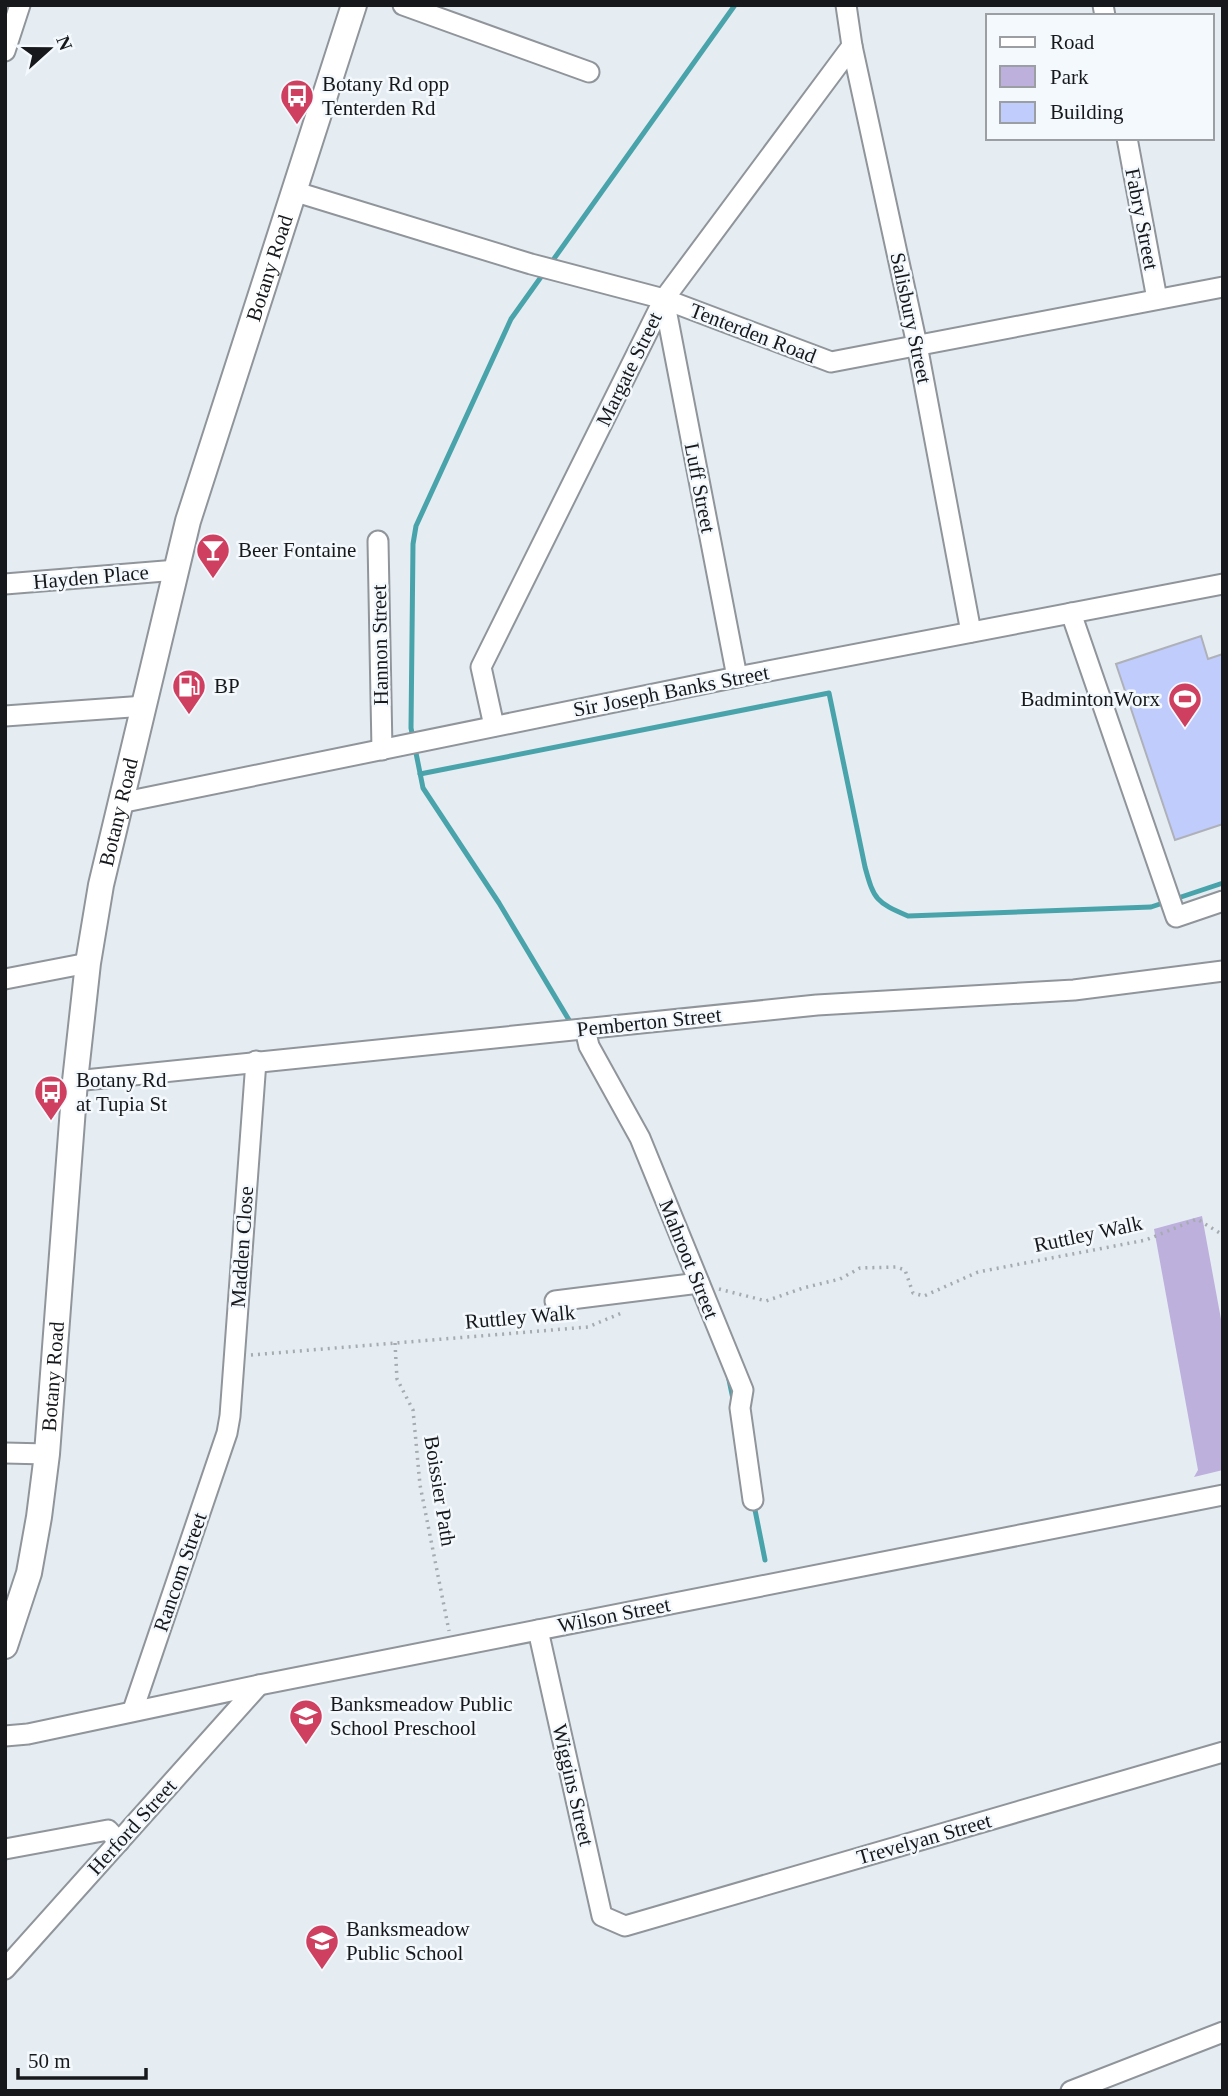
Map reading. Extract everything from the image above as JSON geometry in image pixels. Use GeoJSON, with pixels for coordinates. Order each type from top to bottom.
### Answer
{"type":"FeatureCollection","features":[{"type":"Feature","properties":{"kind":"main road","name":"Botany Road"},"geometry":{"type":"LineString","coordinates":[[5,1646],[29,1573],[40,1517],[75,1081],[88,963],[102,885],[203,471],[354,5]]}},
{"type":"Feature","properties":{"kind":"street"},"geometry":{"type":"LineString","coordinates":[[5,51],[20,5]]}},
{"type":"Feature","properties":{"kind":"street"},"geometry":{"type":"LineString","coordinates":[[403,5],[589,72]]}},
{"type":"Feature","properties":{"kind":"street","name":"Salisbury Street"},"geometry":{"type":"LineString","coordinates":[[846,5],[852,46],[917,345],[971,632]]}},
{"type":"Feature","properties":{"kind":"street","name":"Margate Street"},"geometry":{"type":"LineString","coordinates":[[495,726],[481,667],[664,299],[852,46]]}},
{"type":"Feature","properties":{"kind":"street","name":"Fabry Street"},"geometry":{"type":"LineString","coordinates":[[1127,140],[1157,299]]}},
{"type":"Feature","properties":{"kind":"street","name":"Tenterden Road"},"geometry":{"type":"LineString","coordinates":[[293,191],[531,264],[664,299],[831,362],[1223,287]]}},
{"type":"Feature","properties":{"kind":"street","name":"Luff Street"},"geometry":{"type":"LineString","coordinates":[[664,299],[737,677]]}},
{"type":"Feature","properties":{"kind":"street","name":"Hannon Street"},"geometry":{"type":"LineString","coordinates":[[378,541],[382,750]]}},
{"type":"Feature","properties":{"kind":"street","name":"Hayden Place"},"geometry":{"type":"LineString","coordinates":[[5,584],[177,570]]}},
{"type":"Feature","properties":{"kind":"street","name":"Sir Joseph Banks Street"},"geometry":{"type":"LineString","coordinates":[[120,803],[737,677],[1223,584]]}},
{"type":"Feature","properties":{"kind":"street"},"geometry":{"type":"LineString","coordinates":[[1071,613],[1176,917],[1223,901]]}},
{"type":"Feature","properties":{"kind":"street"},"geometry":{"type":"LineString","coordinates":[[5,716],[145,706]]}},
{"type":"Feature","properties":{"kind":"street"},"geometry":{"type":"LineString","coordinates":[[5,979],[88,963]]}},
{"type":"Feature","properties":{"kind":"street","name":"Pemberton Street"},"geometry":{"type":"LineString","coordinates":[[75,1081],[817,1006],[1074,990],[1223,971]]}},
{"type":"Feature","properties":{"kind":"street","name":"Mahroot Street"},"geometry":{"type":"LineString","coordinates":[[585,1029],[589,1046],[640,1138],[743,1390],[740,1408],[753,1500]]}},
{"type":"Feature","properties":{"kind":"street","name":"Madden Close"},"geometry":{"type":"LineString","coordinates":[[227,1433],[232,1404],[256,1061]]}},
{"type":"Feature","properties":{"kind":"street"},"geometry":{"type":"LineString","coordinates":[[555,1301],[701,1288]]}},
{"type":"Feature","properties":{"kind":"street","name":"Rancom Street"},"geometry":{"type":"LineString","coordinates":[[133,1710],[227,1433]]}},
{"type":"Feature","properties":{"kind":"street"},"geometry":{"type":"LineString","coordinates":[[5,1452],[47,1454]]}},
{"type":"Feature","properties":{"kind":"street","name":"Wilson Street"},"geometry":{"type":"LineString","coordinates":[[5,1736],[28,1734],[133,1710],[1223,1495]]}},
{"type":"Feature","properties":{"kind":"street","name":"Wiggins Street"},"geometry":{"type":"LineString","coordinates":[[538,1630],[603,1916],[625,1926]]}},
{"type":"Feature","properties":{"kind":"street","name":"Herford Street"},"geometry":{"type":"LineString","coordinates":[[5,1969],[259,1685]]}},
{"type":"Feature","properties":{"kind":"street","name":"Trevelyan Street"},"geometry":{"type":"LineString","coordinates":[[625,1926],[1223,1752]]}},
{"type":"Feature","properties":{"kind":"street"},"geometry":{"type":"LineString","coordinates":[[5,1849],[108,1830],[119,1842]]}},
{"type":"Feature","properties":{"kind":"street"},"geometry":{"type":"LineString","coordinates":[[1071,2091],[1223,2032]]}},
{"type":"Feature","properties":{"kind":"path","name":"Ruttley Walk"},"geometry":{"type":"LineString","coordinates":[[701,1288],[718,1288],[766,1301],[803,1287],[840,1279],[860,1268],[896,1267],[905,1270],[913,1293],[924,1296],[978,1272],[1146,1240],[1197,1219],[1223,1235]]}},
{"type":"Feature","properties":{"kind":"path","name":"Ruttley Walk"},"geometry":{"type":"LineString","coordinates":[[235,1356],[588,1327],[631,1309]]}},
{"type":"Feature","properties":{"kind":"path","name":"Boissier Path"},"geometry":{"type":"LineString","coordinates":[[395,1343],[397,1379],[413,1410],[420,1485],[452,1647]]}},
{"type":"Feature","properties":{"kind":"green space"},"geometry":{"type":"Polygon","coordinates":[[[1202,1216],[1223,1330],[1223,1470],[1194,1477],[1198,1470],[1154,1229],[1202,1216]]]}},
{"type":"Feature","properties":{"kind":"building"},"geometry":{"type":"Polygon","coordinates":[[[1201,636],[1208,659],[1223,654],[1223,824],[1175,840],[1116,664],[1201,636]]]}},
{"type":"Feature","properties":{"kind":"waterway"},"geometry":{"type":"LineString","coordinates":[[572,1025],[499,903],[423,788],[411,728],[413,544],[416,526],[511,319],[735,5]]}},
{"type":"Feature","properties":{"kind":"waterway"},"geometry":{"type":"LineString","coordinates":[[420,774],[829,693],[868,878],[878,899],[897,911],[908,916],[1151,907],[1223,883]]}},
{"type":"Feature","properties":{"kind":"waterway"},"geometry":{"type":"LineString","coordinates":[[728,1375],[733,1399]]}},
{"type":"Feature","properties":{"kind":"waterway"},"geometry":{"type":"LineString","coordinates":[[754,1505],[765,1560]]}},
{"type":"Feature","properties":{"kind":"place","name":"Botany Rd opp Tenterden Rd"},"geometry":{"type":"Point","coordinates":[297,126]}},
{"type":"Feature","properties":{"kind":"place","name":"Beer Fontaine"},"geometry":{"type":"Point","coordinates":[213,580]}},
{"type":"Feature","properties":{"kind":"place","name":"BP"},"geometry":{"type":"Point","coordinates":[189,716]}},
{"type":"Feature","properties":{"kind":"place","name":"BadmintonWorx"},"geometry":{"type":"Point","coordinates":[1185,729]}},
{"type":"Feature","properties":{"kind":"place","name":"Botany Rd at Tupia St"},"geometry":{"type":"Point","coordinates":[51,1122]}},
{"type":"Feature","properties":{"kind":"place","name":"Banksmeadow Public School Preschool"},"geometry":{"type":"Point","coordinates":[306,1746]}},
{"type":"Feature","properties":{"kind":"place","name":"Banksmeadow Public School"},"geometry":{"type":"Point","coordinates":[322,1971]}}]}
